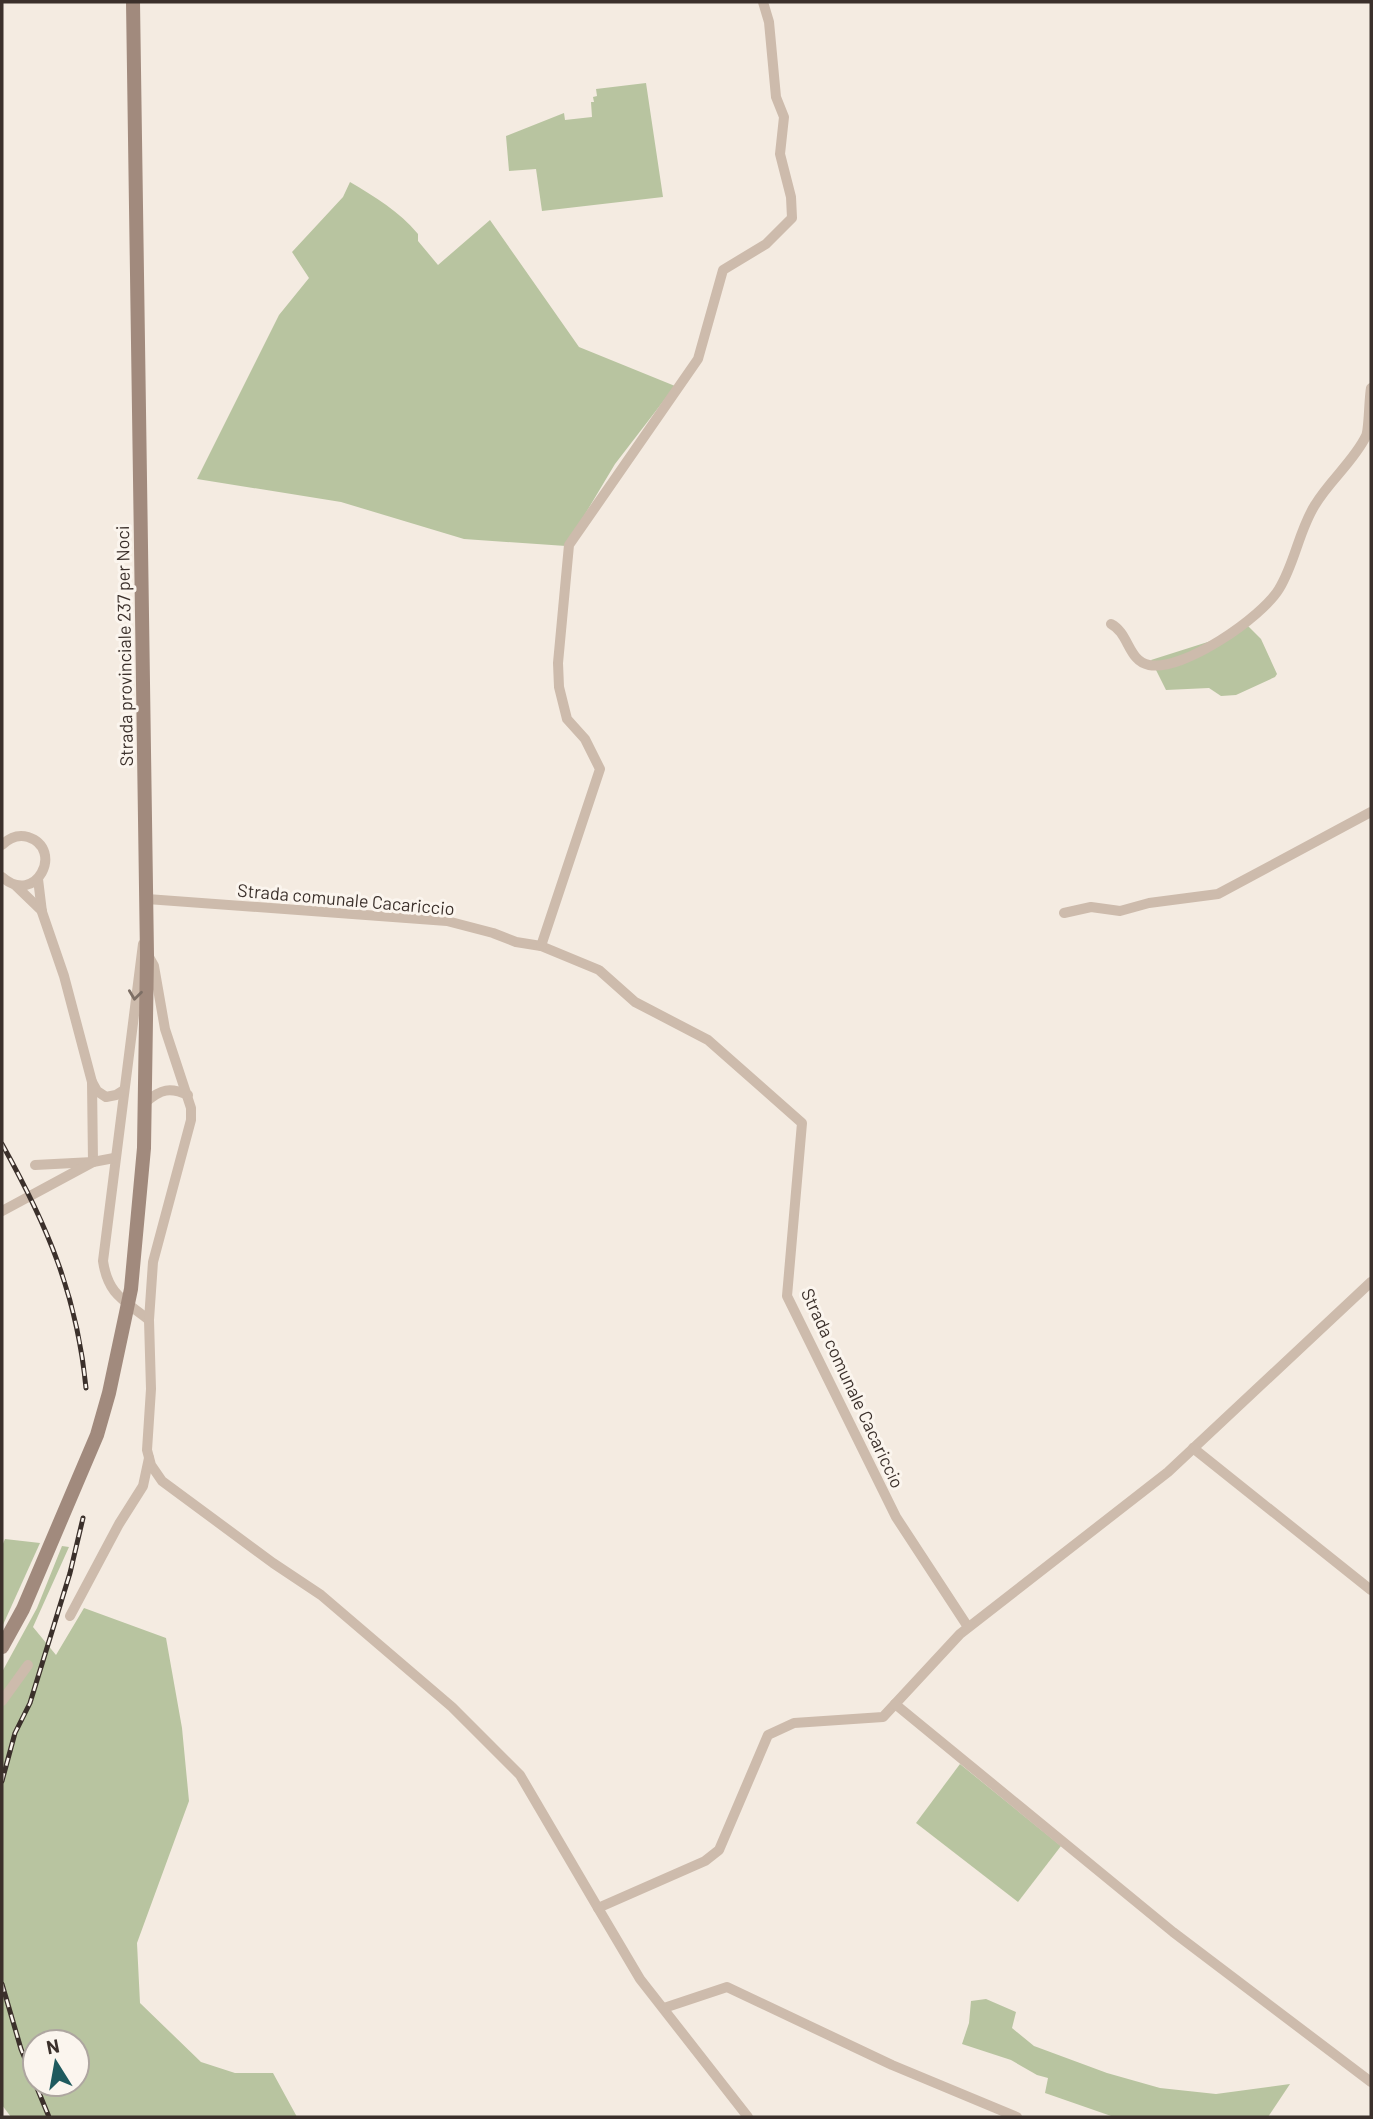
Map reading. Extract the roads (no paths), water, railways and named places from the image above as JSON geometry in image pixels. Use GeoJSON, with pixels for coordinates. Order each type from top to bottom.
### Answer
{"type":"FeatureCollection","features":[{"type":"Feature","properties":{"kind":"main road","name":"Strada provinciale 237 per Noci"},"geometry":{"type":"LineString","coordinates":[[2,1647],[23,1609],[97,1435],[109,1393],[131,1289],[141,1191],[146,1102],[147,928],[134,2]]}},
{"type":"Feature","properties":{"kind":"street"},"geometry":{"type":"LineString","coordinates":[[541,946],[600,769],[585,739],[567,719],[559,687],[558,663],[569,545],[698,359],[723,270],[766,244],[792,218],[792,197],[780,154],[784,117],[776,97],[769,22],[763,2]]}},
{"type":"Feature","properties":{"kind":"street"},"geometry":{"type":"LineString","coordinates":[[1111,624],[1119,628],[1137,660],[1150,666],[1170,663],[1199,652],[1231,633],[1264,608],[1279,589],[1314,506],[1369,438],[1368,406],[1371,388]]}},
{"type":"Feature","properties":{"kind":"street"},"geometry":{"type":"LineString","coordinates":[[1064,913],[1091,907],[1120,911],[1149,903],[1218,894],[1371,812]]}},
{"type":"Feature","properties":{"kind":"street"},"geometry":{"type":"LineString","coordinates":[[4,841],[23,836],[31,838],[43,849],[45,865],[38,879],[42,912],[64,976],[92,1082],[93,1162]]}},
{"type":"Feature","properties":{"kind":"street"},"geometry":{"type":"LineString","coordinates":[[2,877],[15,885],[42,912]]}},
{"type":"Feature","properties":{"kind":"street"},"geometry":{"type":"LineString","coordinates":[[15,885],[23,886],[38,879]]}},
{"type":"Feature","properties":{"kind":"street","name":"Strada comunale Cacariccio"},"geometry":{"type":"LineString","coordinates":[[146,899],[447,921],[516,942],[541,946],[599,970],[635,1002],[708,1040],[802,1123],[788,1296],[896,1517],[968,1627]]}},
{"type":"Feature","properties":{"kind":"street"},"geometry":{"type":"LineString","coordinates":[[147,928],[140,955],[103,1261],[106,1280],[114,1292],[149,1320]]}},
{"type":"Feature","properties":{"kind":"street"},"geometry":{"type":"LineString","coordinates":[[147,955],[154,966],[165,1029],[188,1095],[191,1120],[153,1262],[149,1320],[151,1389],[147,1450],[151,1465],[162,1481],[321,1595],[452,1707],[520,1775],[640,1979],[748,2117]]}},
{"type":"Feature","properties":{"kind":"street"},"geometry":{"type":"LineString","coordinates":[[92,1082],[97,1091],[106,1097],[124,1090]]}},
{"type":"Feature","properties":{"kind":"street"},"geometry":{"type":"LineString","coordinates":[[146,1102],[157,1093],[169,1089],[188,1095]]}},
{"type":"Feature","properties":{"kind":"street"},"geometry":{"type":"LineString","coordinates":[[35,1165],[93,1162],[114,1158]]}},
{"type":"Feature","properties":{"kind":"street"},"geometry":{"type":"LineString","coordinates":[[2,1211],[93,1162]]}},
{"type":"Feature","properties":{"kind":"street"},"geometry":{"type":"LineString","coordinates":[[598,1909],[705,1861],[719,1850],[768,1735],[794,1723],[883,1717],[968,1627],[1168,1472],[1371,1282]]}},
{"type":"Feature","properties":{"kind":"street"},"geometry":{"type":"LineString","coordinates":[[1193,1448],[1371,1590]]}},
{"type":"Feature","properties":{"kind":"street"},"geometry":{"type":"LineString","coordinates":[[70,1616],[119,1524],[143,1486],[149,1458]]}},
{"type":"Feature","properties":{"kind":"street"},"geometry":{"type":"LineString","coordinates":[[2,1701],[28,1665]]}},
{"type":"Feature","properties":{"kind":"street"},"geometry":{"type":"LineString","coordinates":[[895,1704],[1173,1932],[1371,2082]]}},
{"type":"Feature","properties":{"kind":"street"},"geometry":{"type":"LineString","coordinates":[[664,2008],[727,1987],[892,2065],[1017,2117]]}},
{"type":"Feature","properties":{"kind":"railway"},"geometry":{"type":"LineString","coordinates":[[2,1144],[33,1203],[58,1262],[75,1322],[86,1388]]}},
{"type":"Feature","properties":{"kind":"railway"},"geometry":{"type":"LineString","coordinates":[[2,1781],[15,1733],[30,1703],[70,1573],[83,1518]]}},
{"type":"Feature","properties":{"kind":"railway"},"geometry":{"type":"LineString","coordinates":[[2,1984],[21,2049],[49,2117]]}}]}
